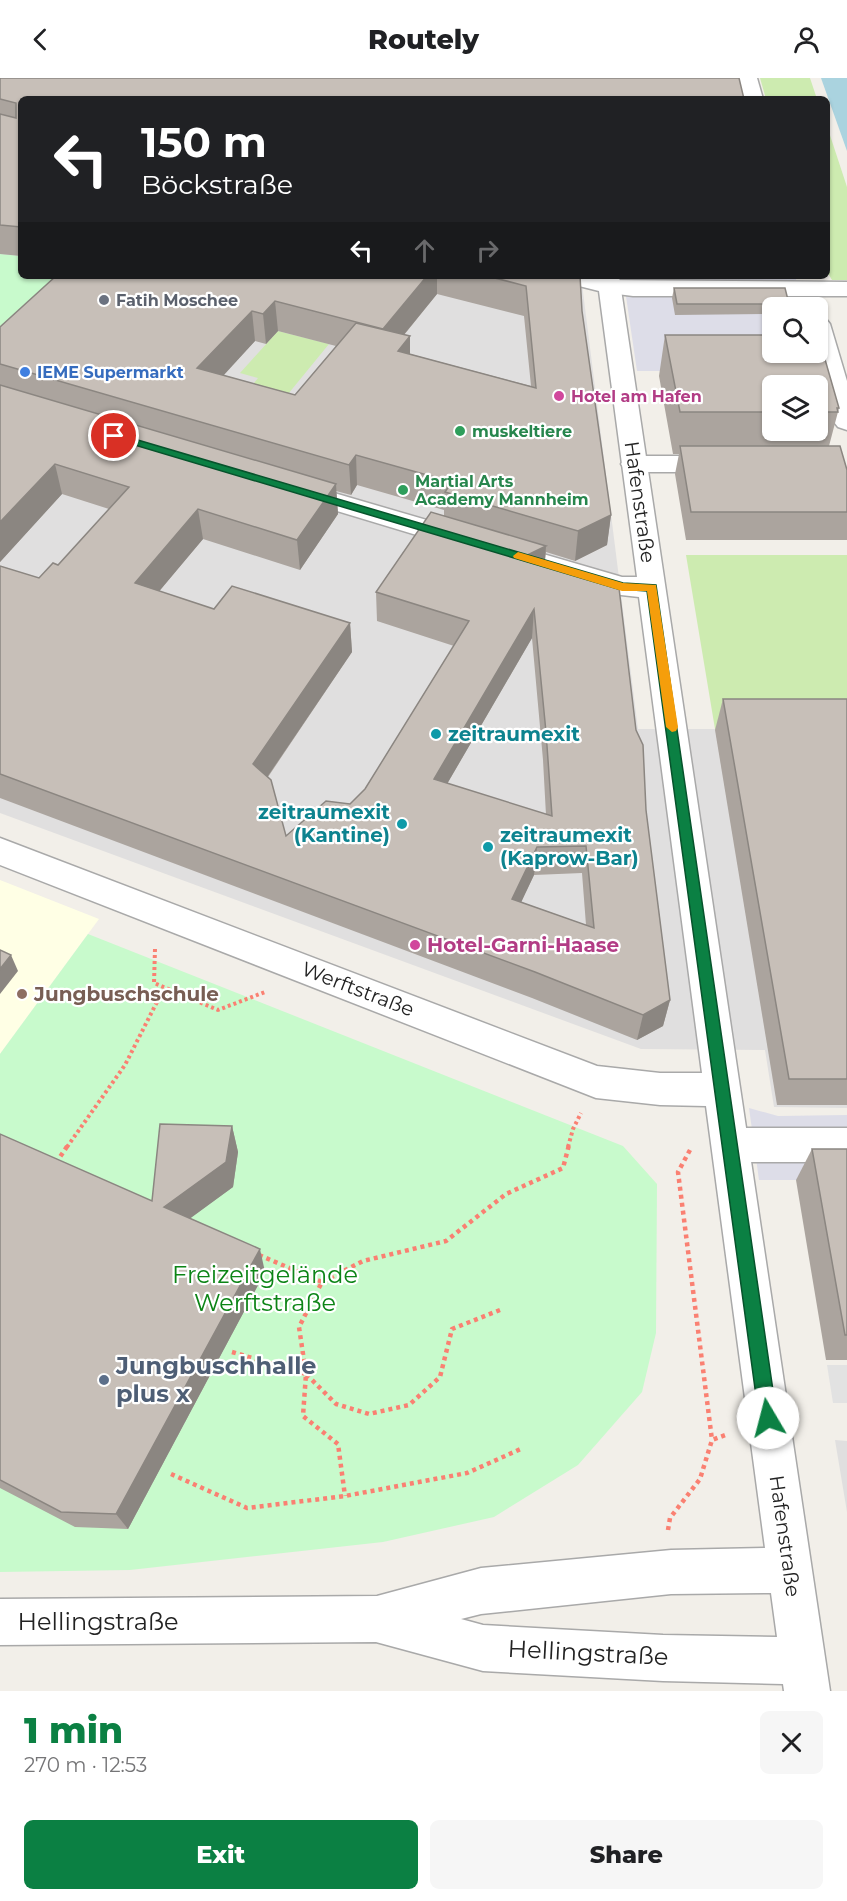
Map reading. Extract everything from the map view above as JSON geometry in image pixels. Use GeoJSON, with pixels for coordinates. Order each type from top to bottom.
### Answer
{"type":"FeatureCollection","features":[{"type":"Feature","properties":{"kind":"street"},"geometry":{"type":"LineString","coordinates":[[747,78],[752,96]]}},
{"type":"Feature","properties":{"kind":"street"},"geometry":{"type":"LineString","coordinates":[[592,279],[608,281],[633,289],[808,291],[847,289]]}},
{"type":"Feature","properties":{"kind":"street","name":"Hafenstraße"},"geometry":{"type":"LineString","coordinates":[[608,281],[805,1676]]}},
{"type":"Feature","properties":{"kind":"street"},"geometry":{"type":"LineString","coordinates":[[828,358],[847,422]]}},
{"type":"Feature","properties":{"kind":"street"},"geometry":{"type":"LineString","coordinates":[[634,465],[741,464]]}},
{"type":"Feature","properties":{"kind":"street"},"geometry":{"type":"LineString","coordinates":[[264,480],[622,587],[652,587]]}},
{"type":"Feature","properties":{"kind":"street","name":"Werftstraße"},"geometry":{"type":"LineString","coordinates":[[0,851],[596,1082],[660,1089],[724,1090]]}},
{"type":"Feature","properties":{"kind":"street"},"geometry":{"type":"LineString","coordinates":[[731,1145],[847,1145]]}},
{"type":"Feature","properties":{"kind":"street","name":"Hellingstraße"},"geometry":{"type":"LineString","coordinates":[[0,1622],[377,1619],[481,1592],[671,1572],[790,1570]]}},
{"type":"Feature","properties":{"kind":"street","name":"Hellingstraße"},"geometry":{"type":"LineString","coordinates":[[377,1619],[483,1648],[663,1659],[805,1676]]}},
{"type":"Feature","properties":{"kind":"path"},"geometry":{"type":"LineString","coordinates":[[157,912],[154,983],[218,1010],[314,972]]}},
{"type":"Feature","properties":{"kind":"path"},"geometry":{"type":"LineString","coordinates":[[55,1165],[125,1065],[164,988]]}},
{"type":"Feature","properties":{"kind":"path"},"geometry":{"type":"LineString","coordinates":[[345,1496],[338,1444],[303,1416],[306,1374],[299,1327],[322,1282],[363,1261],[446,1241],[506,1194],[563,1168],[573,1129],[596,1082]]}},
{"type":"Feature","properties":{"kind":"path"},"geometry":{"type":"LineString","coordinates":[[712,1440],[678,1172],[724,1090]]}},
{"type":"Feature","properties":{"kind":"path"},"geometry":{"type":"LineString","coordinates":[[46,1161],[66,1170]]}},
{"type":"Feature","properties":{"kind":"path"},"geometry":{"type":"LineString","coordinates":[[258,1254],[322,1282]]}},
{"type":"Feature","properties":{"kind":"path"},"geometry":{"type":"LineString","coordinates":[[232,1352],[306,1374],[336,1404],[369,1414],[409,1405],[440,1377],[452,1329],[500,1310]]}},
{"type":"Feature","properties":{"kind":"path"},"geometry":{"type":"LineString","coordinates":[[171,1474],[247,1508],[345,1496],[467,1473],[523,1448]]}},
{"type":"Feature","properties":{"kind":"shaded area"},"geometry":{"type":"Polygon","coordinates":[[[0,78],[18,96],[18,279],[581,279],[638,729],[847,729],[847,1108],[774,1107],[765,1050],[641,1049],[0,813],[0,78]]]}},
{"type":"Feature","properties":{"kind":"shaded area"},"geometry":{"type":"Polygon","coordinates":[[[623,279],[796,279],[801,297],[762,297],[762,363],[801,363],[822,371],[637,371],[623,279]]]}},
{"type":"Feature","properties":{"kind":"shaded area","name":"Jungbuschschule"},"geometry":{"type":"Polygon","coordinates":[[[0,880],[99,919],[0,1054],[0,880]]]}},
{"type":"Feature","properties":{"kind":"shaded area"},"geometry":{"type":"Polygon","coordinates":[[[749,1108],[778,1116],[847,1115],[847,1180],[759,1180],[749,1108]]]}},
{"type":"Feature","properties":{"kind":"shaded area"},"geometry":{"type":"Polygon","coordinates":[[[827,1365],[847,1365],[847,1403],[833,1403],[827,1365]]]}},
{"type":"Feature","properties":{"kind":"shaded area"},"geometry":{"type":"Polygon","coordinates":[[[835,1440],[847,1441],[847,1512],[835,1440]]]}},
{"type":"Feature","properties":{"kind":"green space"},"geometry":{"type":"Polygon","coordinates":[[[760,78],[810,78],[816,96],[765,96],[760,78]]]}},
{"type":"Feature","properties":{"kind":"green space"},"geometry":{"type":"Polygon","coordinates":[[[830,135],[847,187],[847,280],[832,280],[830,277],[830,135]]]}},
{"type":"Feature","properties":{"kind":"green space"},"geometry":{"type":"Polygon","coordinates":[[[0,254],[18,256],[18,279],[91,279],[0,364],[0,254]]]}},
{"type":"Feature","properties":{"kind":"green space"},"geometry":{"type":"Polygon","coordinates":[[[278,331],[329,344],[284,399],[249,389],[258,378],[240,373],[278,331]]]}},
{"type":"Feature","properties":{"kind":"green space"},"geometry":{"type":"Polygon","coordinates":[[[686,555],[847,555],[847,728],[715,729],[686,555]]]}},
{"type":"Feature","properties":{"kind":"green space","name":"Freizeitgelände Werftstraße"},"geometry":{"type":"Polygon","coordinates":[[[88,934],[623,1146],[657,1184],[656,1333],[642,1392],[578,1465],[494,1517],[383,1542],[130,1570],[0,1572],[0,1054],[88,934]]]}},
{"type":"Feature","properties":{"kind":"water"},"geometry":{"type":"Polygon","coordinates":[[[821,78],[847,78],[847,151],[830,103],[830,96],[827,96],[821,78]]]}},
{"type":"Feature","properties":{"kind":"building"},"geometry":{"type":"Polygon","coordinates":[[[0,78],[739,78],[743,96],[18,96],[18,227],[0,225],[0,114],[16,118],[16,103],[0,99],[0,78]]]}},
{"type":"Feature","properties":{"kind":"building"},"geometry":{"type":"Polygon","coordinates":[[[53,279],[425,279],[383,329],[275,301],[263,314],[252,311],[197,368],[295,395],[356,323],[410,336],[398,351],[536,388],[526,286],[499,279],[580,279],[582,311],[611,515],[578,531],[445,492],[452,482],[356,455],[349,465],[0,364],[0,327],[53,279]]]}},
{"type":"Feature","properties":{"kind":"building"},"geometry":{"type":"Polygon","coordinates":[[[674,288],[785,288],[787,297],[762,297],[762,304],[677,304],[674,288]]]}},
{"type":"Feature","properties":{"kind":"building"},"geometry":{"type":"Polygon","coordinates":[[[665,335],[762,335],[762,363],[826,363],[839,408],[837,408],[838,412],[828,412],[828,375],[762,375],[762,412],[680,412],[665,335]]]}},
{"type":"Feature","properties":{"kind":"building"},"geometry":{"type":"Polygon","coordinates":[[[0,385],[336,484],[297,540],[198,509],[135,583],[214,609],[232,586],[350,623],[253,764],[271,780],[286,836],[326,801],[350,804],[365,789],[469,621],[376,592],[431,512],[546,546],[519,559],[619,588],[636,730],[643,745],[646,810],[670,1000],[643,1015],[535,972],[0,774],[0,566],[39,578],[53,563],[58,565],[129,487],[55,464],[0,522],[0,385]],[[534,609],[434,779],[552,816],[546,732],[534,609]],[[586,846],[537,847],[512,899],[594,928],[586,846]]]}},
{"type":"Feature","properties":{"kind":"building"},"geometry":{"type":"Polygon","coordinates":[[[680,446],[840,446],[847,470],[847,512],[691,512],[680,446]]]}},
{"type":"Feature","properties":{"kind":"building"},"geometry":{"type":"Polygon","coordinates":[[[723,699],[847,699],[847,1079],[789,1079],[723,699]]]}},
{"type":"Feature","properties":{"kind":"building"},"geometry":{"type":"Polygon","coordinates":[[[0,950],[11,955],[0,969],[0,950]]]}},
{"type":"Feature","properties":{"kind":"building","name":"Jungbuschhalle plus x"},"geometry":{"type":"Polygon","coordinates":[[[160,1124],[232,1126],[226,1162],[164,1207],[260,1249],[116,1514],[61,1512],[0,1480],[0,1134],[152,1201],[160,1124]]]}},
{"type":"Feature","properties":{"kind":"building"},"geometry":{"type":"Polygon","coordinates":[[[812,1149],[847,1149],[847,1335],[845,1335],[812,1149]]]}},
{"type":"Feature","properties":{"kind":"slow traffic"},"geometry":{"type":"LineString","coordinates":[[518,556],[622,587],[652,587],[672,727]]}},
{"type":"Feature","properties":{"kind":"place","name":"Fatih Moschee"},"geometry":{"type":"Point","coordinates":[104,300]}},
{"type":"Feature","properties":{"kind":"place","name":"IEME Supermarkt"},"geometry":{"type":"Point","coordinates":[25,372]}},
{"type":"Feature","properties":{"kind":"place","name":"Hotel am Hafen"},"geometry":{"type":"Point","coordinates":[559,396]}},
{"type":"Feature","properties":{"kind":"place","name":"muskeltiere"},"geometry":{"type":"Point","coordinates":[460,431]}},
{"type":"Feature","properties":{"kind":"place","name":"Martial Arts Academy Mannheim"},"geometry":{"type":"Point","coordinates":[403,490]}},
{"type":"Feature","properties":{"kind":"place","name":"zeitraumexit"},"geometry":{"type":"Point","coordinates":[436,734]}},
{"type":"Feature","properties":{"kind":"place","name":"zeitraumexit (Kantine)"},"geometry":{"type":"Point","coordinates":[402,824]}},
{"type":"Feature","properties":{"kind":"place","name":"zeitraumexit (Kaprow-Bar)"},"geometry":{"type":"Point","coordinates":[488,847]}},
{"type":"Feature","properties":{"kind":"place","name":"Hotel-Garni-Haase"},"geometry":{"type":"Point","coordinates":[415,945]}},
{"type":"Feature","properties":{"kind":"place","name":"Jungbuschschule"},"geometry":{"type":"Point","coordinates":[22,994]}},
{"type":"Feature","properties":{"kind":"place","name":"Jungbuschhalle plus x"},"geometry":{"type":"Point","coordinates":[104,1380]}},
{"type":"Feature","properties":{"kind":"route"},"geometry":{"type":"LineString","coordinates":[[114,436],[622,587],[652,587],[768,1418]]}}]}
